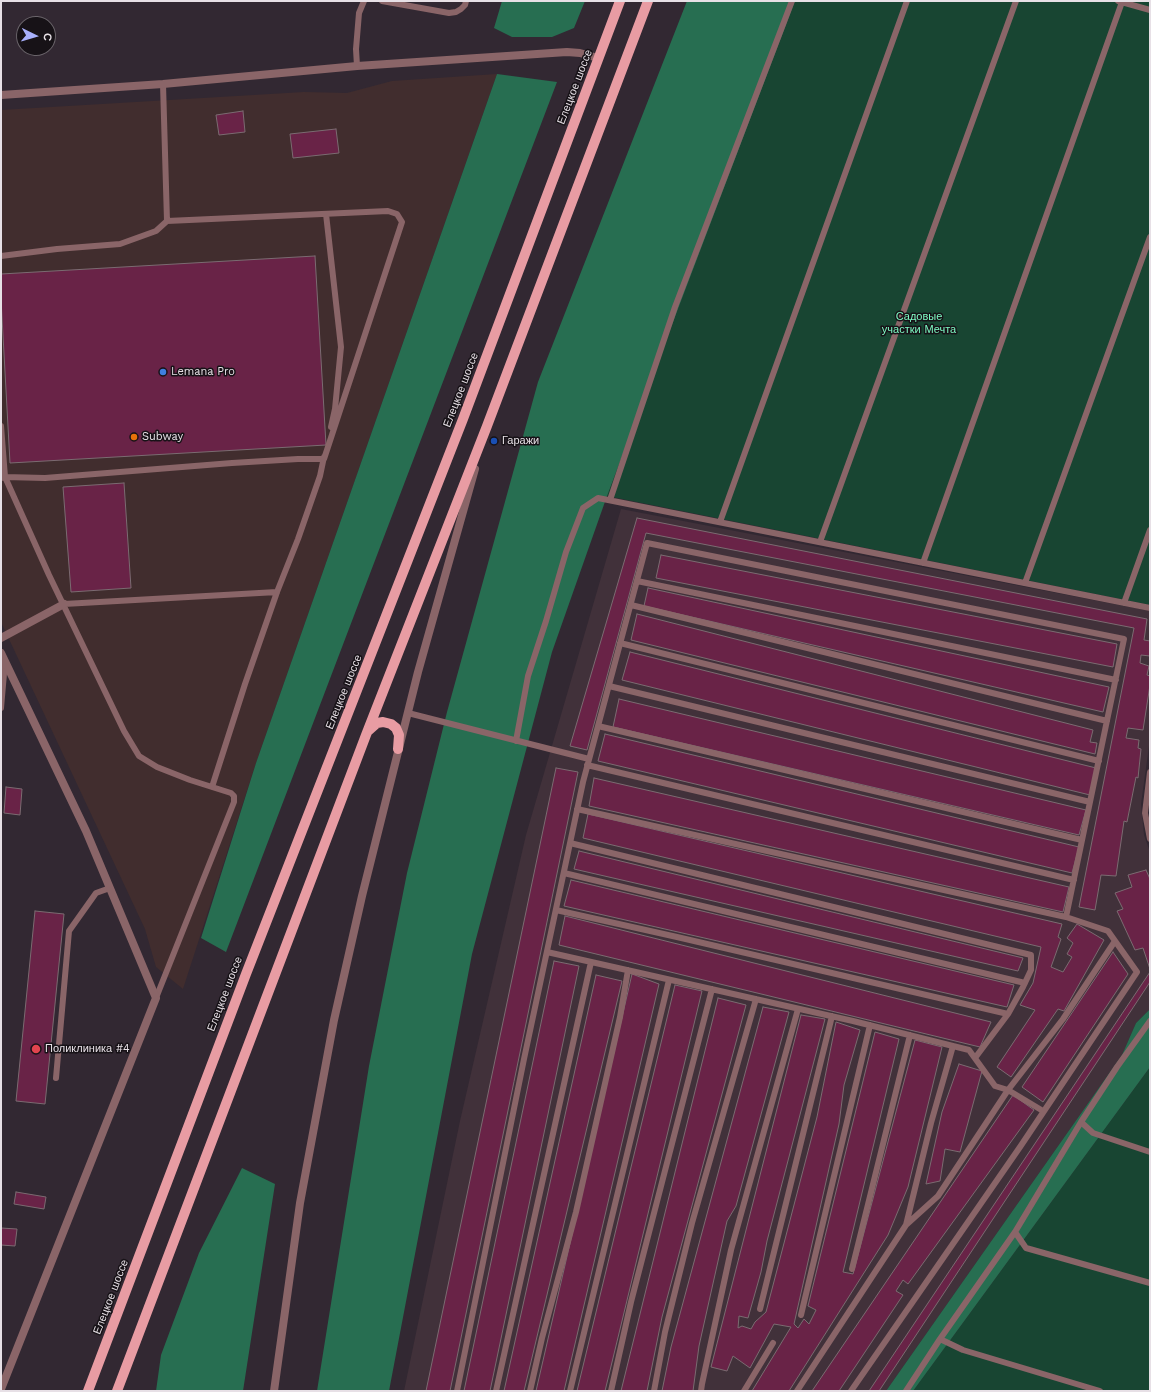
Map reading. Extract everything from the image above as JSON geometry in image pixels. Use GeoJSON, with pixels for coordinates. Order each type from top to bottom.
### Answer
{"type":"FeatureCollection","features":[{"type":"Feature","properties":{"kind":"main road","name":"Елецкое шоссе"},"geometry":{"type":"LineString","coordinates":[[88,1391],[246,974],[463,419],[620,1]]}},
{"type":"Feature","properties":{"kind":"main road"},"geometry":{"type":"LineString","coordinates":[[117,1391],[366,734],[486,426],[648,1]]}},
{"type":"Feature","properties":{"kind":"main road"},"geometry":{"type":"LineString","coordinates":[[366,734],[376,723],[383,722],[391,724],[396,728],[398,735],[398,749]]}},
{"type":"Feature","properties":{"kind":"street"},"geometry":{"type":"LineString","coordinates":[[1,95],[163,84],[357,66],[567,52],[580,53],[598,58]]}},
{"type":"Feature","properties":{"kind":"street"},"geometry":{"type":"LineString","coordinates":[[274,1391],[300,1203],[334,1020],[362,896],[398,749],[486,426]]}},
{"type":"Feature","properties":{"kind":"street"},"geometry":{"type":"LineString","coordinates":[[1,638],[64,604]]}},
{"type":"Feature","properties":{"kind":"street"},"geometry":{"type":"LineString","coordinates":[[1,653],[86,831],[156,998],[1,1389]]}},
{"type":"Feature","properties":{"kind":"lane"},"geometry":{"type":"LineString","coordinates":[[357,66],[356,49],[359,13],[364,1]]}},
{"type":"Feature","properties":{"kind":"lane"},"geometry":{"type":"LineString","coordinates":[[382,1],[449,13],[456,12],[461,9],[465,5],[466,1]]}},
{"type":"Feature","properties":{"kind":"lane"},"geometry":{"type":"LineString","coordinates":[[610,500],[675,307],[792,1]]}},
{"type":"Feature","properties":{"kind":"lane"},"geometry":{"type":"LineString","coordinates":[[720,522],[907,1]]}},
{"type":"Feature","properties":{"kind":"lane"},"geometry":{"type":"LineString","coordinates":[[820,542],[1016,1]]}},
{"type":"Feature","properties":{"kind":"lane"},"geometry":{"type":"LineString","coordinates":[[923,563],[1120,2],[1150,10]]}},
{"type":"Feature","properties":{"kind":"lane"},"geometry":{"type":"LineString","coordinates":[[163,84],[167,221]]}},
{"type":"Feature","properties":{"kind":"lane"},"geometry":{"type":"LineString","coordinates":[[1,256],[57,249],[120,244],[156,231],[167,221],[388,211],[397,214],[402,222],[324,459]]}},
{"type":"Feature","properties":{"kind":"lane"},"geometry":{"type":"LineString","coordinates":[[212,787],[244,684],[320,476],[335,409],[341,347],[326,214]]}},
{"type":"Feature","properties":{"kind":"lane"},"geometry":{"type":"LineString","coordinates":[[1025,583],[1150,238]]}},
{"type":"Feature","properties":{"kind":"lane"},"geometry":{"type":"LineString","coordinates":[[1,426],[3,478],[124,731],[139,756],[156,767],[231,793],[234,796],[234,802],[156,998]]}},
{"type":"Feature","properties":{"kind":"lane"},"geometry":{"type":"LineString","coordinates":[[3,478],[45,478],[232,463],[324,459]]}},
{"type":"Feature","properties":{"kind":"lane"},"geometry":{"type":"LineString","coordinates":[[516,742],[528,676],[566,552],[583,508],[598,498],[1150,608]]}},
{"type":"Feature","properties":{"kind":"lane"},"geometry":{"type":"LineString","coordinates":[[1124,603],[1150,530]]}},
{"type":"Feature","properties":{"kind":"lane"},"geometry":{"type":"LineString","coordinates":[[457,1391],[577,809],[588,762],[647,543],[1124,639],[1066,917]]}},
{"type":"Feature","properties":{"kind":"lane"},"geometry":{"type":"LineString","coordinates":[[637,581],[1116,680]]}},
{"type":"Feature","properties":{"kind":"lane"},"geometry":{"type":"LineString","coordinates":[[64,604],[277,592]]}},
{"type":"Feature","properties":{"kind":"lane"},"geometry":{"type":"LineString","coordinates":[[631,605],[1107,721]]}},
{"type":"Feature","properties":{"kind":"lane"},"geometry":{"type":"LineString","coordinates":[[620,643],[1099,761]]}},
{"type":"Feature","properties":{"kind":"lane"},"geometry":{"type":"LineString","coordinates":[[1,708],[5,662]]}},
{"type":"Feature","properties":{"kind":"lane"},"geometry":{"type":"LineString","coordinates":[[609,686],[1090,802]]}},
{"type":"Feature","properties":{"kind":"lane"},"geometry":{"type":"LineString","coordinates":[[408,713],[588,762],[1074,880]]}},
{"type":"Feature","properties":{"kind":"lane"},"geometry":{"type":"LineString","coordinates":[[598,726],[1082,840]]}},
{"type":"Feature","properties":{"kind":"lane"},"geometry":{"type":"LineString","coordinates":[[1150,776],[1145,813],[1150,838]]}},
{"type":"Feature","properties":{"kind":"lane"},"geometry":{"type":"LineString","coordinates":[[577,809],[1066,917],[1108,931],[1136,972],[1043,1112],[851,1391]]}},
{"type":"Feature","properties":{"kind":"lane"},"geometry":{"type":"LineString","coordinates":[[570,843],[1031,955],[1031,970],[1025,983],[1008,1014],[975,1058]]}},
{"type":"Feature","properties":{"kind":"lane"},"geometry":{"type":"LineString","coordinates":[[564,873],[1025,983]]}},
{"type":"Feature","properties":{"kind":"lane"},"geometry":{"type":"LineString","coordinates":[[56,1078],[69,931],[96,893],[110,888]]}},
{"type":"Feature","properties":{"kind":"lane"},"geometry":{"type":"LineString","coordinates":[[556,910],[1008,1014]]}},
{"type":"Feature","properties":{"kind":"lane"},"geometry":{"type":"LineString","coordinates":[[797,1391],[906,1225],[938,1196],[1008,1090],[1063,1019],[1115,941]]}},
{"type":"Feature","properties":{"kind":"lane"},"geometry":{"type":"LineString","coordinates":[[547,952],[832,1016],[969,1050],[995,1086],[1008,1090],[1043,1112]]}},
{"type":"Feature","properties":{"kind":"lane"},"geometry":{"type":"LineString","coordinates":[[496,1391],[590,962]]}},
{"type":"Feature","properties":{"kind":"lane"},"geometry":{"type":"LineString","coordinates":[[530,1391],[542,1338],[576,1212],[620,1017],[628,970]]}},
{"type":"Feature","properties":{"kind":"lane"},"geometry":{"type":"LineString","coordinates":[[570,1391],[669,980]]}},
{"type":"Feature","properties":{"kind":"lane"},"geometry":{"type":"LineString","coordinates":[[611,1391],[631,1302],[712,989]]}},
{"type":"Feature","properties":{"kind":"lane"},"geometry":{"type":"LineString","coordinates":[[654,1391],[665,1332],[692,1223],[756,999]]}},
{"type":"Feature","properties":{"kind":"lane"},"geometry":{"type":"LineString","coordinates":[[701,1391],[731,1250],[798,1009]]}},
{"type":"Feature","properties":{"kind":"lane"},"geometry":{"type":"LineString","coordinates":[[760,1309],[832,1016]]}},
{"type":"Feature","properties":{"kind":"lane"},"geometry":{"type":"LineString","coordinates":[[906,1391],[1015,1232],[1081,1122],[1117,1067],[1149,1024]]}},
{"type":"Feature","properties":{"kind":"lane"},"geometry":{"type":"LineString","coordinates":[[801,1315],[870,1025]]}},
{"type":"Feature","properties":{"kind":"lane"},"geometry":{"type":"LineString","coordinates":[[852,1269],[910,1035]]}},
{"type":"Feature","properties":{"kind":"lane"},"geometry":{"type":"LineString","coordinates":[[906,1225],[931,1123],[953,1046]]}},
{"type":"Feature","properties":{"kind":"lane"},"geometry":{"type":"LineString","coordinates":[[1081,1122],[1093,1133],[1118,1143],[1150,1152]]}},
{"type":"Feature","properties":{"kind":"lane"},"geometry":{"type":"LineString","coordinates":[[1015,1232],[1026,1248],[1150,1283]]}},
{"type":"Feature","properties":{"kind":"lane"},"geometry":{"type":"LineString","coordinates":[[940,1340],[963,1350],[1100,1391]]}},
{"type":"Feature","properties":{"kind":"lane"},"geometry":{"type":"LineString","coordinates":[[744,1391],[773,1343]]}},
{"type":"Feature","properties":{"kind":"shaded area"},"geometry":{"type":"Polygon","coordinates":[[[497,74],[256,763],[183,989],[156,967],[145,929],[1,622],[1,110],[304,92],[347,93],[392,81],[497,74]]]}},
{"type":"Feature","properties":{"kind":"shaded area"},"geometry":{"type":"Polygon","coordinates":[[[621,509],[1150,611],[1150,739],[1141,804],[1144,835],[1150,852],[1150,1009],[1136,1023],[1122,1055],[886,1391],[404,1391],[460,1121],[526,835],[621,509]]]}},
{"type":"Feature","properties":{"kind":"green space"},"geometry":{"type":"Polygon","coordinates":[[[502,1],[585,1],[574,28],[552,37],[512,37],[494,28],[502,1]]]}},
{"type":"Feature","properties":{"kind":"green space"},"geometry":{"type":"Polygon","coordinates":[[[687,1],[795,1],[607,496],[552,652],[472,954],[389,1391],[317,1391],[369,1066],[407,873],[447,712],[538,382],[687,1]]]}},
{"type":"Feature","properties":{"kind":"green space","name":"Садовые участки Мечта"},"geometry":{"type":"Polygon","coordinates":[[[795,1],[1150,1],[1150,605],[607,496],[795,1]]]}},
{"type":"Feature","properties":{"kind":"green space"},"geometry":{"type":"Polygon","coordinates":[[[497,74],[557,82],[226,952],[201,938],[256,763],[497,74]]]}},
{"type":"Feature","properties":{"kind":"green space"},"geometry":{"type":"Polygon","coordinates":[[[1150,1009],[1150,1067],[913,1391],[886,1391],[1122,1055],[1136,1023],[1150,1009]]]}},
{"type":"Feature","properties":{"kind":"green space"},"geometry":{"type":"Polygon","coordinates":[[[1150,1067],[1150,1391],[913,1391],[1150,1067]]]}},
{"type":"Feature","properties":{"kind":"green space"},"geometry":{"type":"Polygon","coordinates":[[[242,1168],[275,1184],[243,1391],[156,1391],[161,1355],[199,1253],[242,1168]]]}},
{"type":"Feature","properties":{"kind":"building"},"geometry":{"type":"Polygon","coordinates":[[[243,111],[245,132],[219,135],[216,115],[243,111]]]}},
{"type":"Feature","properties":{"kind":"building"},"geometry":{"type":"Polygon","coordinates":[[[336,129],[339,153],[293,158],[290,134],[336,129]]]}},
{"type":"Feature","properties":{"kind":"building","name":"Lemana Pro"},"geometry":{"type":"Polygon","coordinates":[[[315,256],[326,445],[10,463],[1,274],[315,256]]]}},
{"type":"Feature","properties":{"kind":"building"},"geometry":{"type":"Polygon","coordinates":[[[124,483],[131,588],[71,592],[63,487],[124,483]]]}},
{"type":"Feature","properties":{"kind":"building"},"geometry":{"type":"Polygon","coordinates":[[[637,518],[1147,619],[1144,640],[1150,641],[1150,656],[1141,655],[1140,663],[1149,666],[1147,675],[1150,676],[1143,730],[1128,728],[1126,738],[1139,740],[1138,748],[1141,749],[1138,778],[1136,777],[1127,822],[1124,821],[1116,876],[1101,875],[1095,910],[1079,907],[1134,628],[646,533],[587,750],[570,746],[637,518]]]}},
{"type":"Feature","properties":{"kind":"building"},"geometry":{"type":"Polygon","coordinates":[[[661,555],[1117,644],[1113,667],[656,578],[661,555]]]}},
{"type":"Feature","properties":{"kind":"building"},"geometry":{"type":"Polygon","coordinates":[[[648,588],[1109,687],[1103,712],[644,606],[648,588]]]}},
{"type":"Feature","properties":{"kind":"building"},"geometry":{"type":"Polygon","coordinates":[[[637,614],[1093,730],[1090,742],[1097,743],[1095,754],[631,640],[637,614]]]}},
{"type":"Feature","properties":{"kind":"building"},"geometry":{"type":"Polygon","coordinates":[[[630,652],[1096,768],[1090,795],[622,680],[630,652]]]}},
{"type":"Feature","properties":{"kind":"building"},"geometry":{"type":"Polygon","coordinates":[[[619,699],[1086,810],[1079,835],[613,727],[619,699]]]}},
{"type":"Feature","properties":{"kind":"building"},"geometry":{"type":"Polygon","coordinates":[[[605,734],[1079,847],[1072,873],[598,761],[605,734]]]}},
{"type":"Feature","properties":{"kind":"building"},"geometry":{"type":"Polygon","coordinates":[[[556,768],[578,772],[450,1391],[426,1391],[556,768]]]}},
{"type":"Feature","properties":{"kind":"building"},"geometry":{"type":"Polygon","coordinates":[[[594,778],[1069,887],[1063,912],[589,806],[594,778]]]}},
{"type":"Feature","properties":{"kind":"building"},"geometry":{"type":"Polygon","coordinates":[[[6,787],[22,789],[20,815],[4,813],[6,787]]]}},
{"type":"Feature","properties":{"kind":"building"},"geometry":{"type":"Polygon","coordinates":[[[588,814],[1062,924],[1058,937],[1061,939],[1051,967],[1063,972],[1072,957],[1067,954],[1073,943],[1067,938],[1077,924],[1104,940],[1064,1011],[1058,1009],[1011,1077],[997,1067],[1035,1010],[1020,1005],[1033,983],[1041,947],[583,838],[588,814]]]}},
{"type":"Feature","properties":{"kind":"building"},"geometry":{"type":"Polygon","coordinates":[[[579,851],[1023,958],[1018,971],[574,869],[579,851]]]}},
{"type":"Feature","properties":{"kind":"building"},"geometry":{"type":"Polygon","coordinates":[[[1146,870],[1150,879],[1150,969],[1143,948],[1135,950],[1117,911],[1123,909],[1115,893],[1132,887],[1128,875],[1146,870]]]}},
{"type":"Feature","properties":{"kind":"building"},"geometry":{"type":"Polygon","coordinates":[[[571,880],[1014,985],[1007,1007],[564,906],[571,880]]]}},
{"type":"Feature","properties":{"kind":"building","name":"Поликлиника #4"},"geometry":{"type":"Polygon","coordinates":[[[35,911],[64,914],[45,1104],[16,1101],[35,911]]]}},
{"type":"Feature","properties":{"kind":"building"},"geometry":{"type":"Polygon","coordinates":[[[565,916],[991,1022],[980,1047],[559,945],[565,916]]]}},
{"type":"Feature","properties":{"kind":"building"},"geometry":{"type":"Polygon","coordinates":[[[1113,952],[1128,974],[1043,1102],[1022,1087],[1113,952]]]}},
{"type":"Feature","properties":{"kind":"building"},"geometry":{"type":"Polygon","coordinates":[[[554,961],[579,966],[490,1391],[464,1391],[554,961]]]}},
{"type":"Feature","properties":{"kind":"building"},"geometry":{"type":"Polygon","coordinates":[[[1150,972],[1150,982],[879,1391],[869,1391],[1150,972]]]}},
{"type":"Feature","properties":{"kind":"building"},"geometry":{"type":"Polygon","coordinates":[[[632,974],[659,984],[564,1391],[536,1391],[632,974]]]}},
{"type":"Feature","properties":{"kind":"building"},"geometry":{"type":"Polygon","coordinates":[[[596,975],[622,981],[524,1391],[504,1391],[596,975]]]}},
{"type":"Feature","properties":{"kind":"building"},"geometry":{"type":"Polygon","coordinates":[[[675,985],[702,991],[605,1391],[577,1391],[675,985]]]}},
{"type":"Feature","properties":{"kind":"building"},"geometry":{"type":"Polygon","coordinates":[[[718,998],[746,1005],[662,1317],[647,1391],[621,1391],[718,998]]]}},
{"type":"Feature","properties":{"kind":"building"},"geometry":{"type":"Polygon","coordinates":[[[763,1007],[789,1012],[736,1206],[727,1221],[699,1346],[693,1391],[662,1391],[671,1347],[763,1007]]]}},
{"type":"Feature","properties":{"kind":"building"},"geometry":{"type":"Polygon","coordinates":[[[801,1015],[825,1019],[767,1241],[761,1272],[748,1318],[739,1316],[738,1328],[742,1326],[751,1329],[755,1322],[766,1312],[817,1117],[836,1022],[860,1030],[844,1085],[839,1124],[794,1324],[798,1328],[804,1319],[809,1324],[816,1310],[808,1306],[875,1032],[899,1039],[843,1272],[853,1274],[915,1040],[942,1047],[908,1187],[888,1235],[789,1391],[752,1391],[791,1327],[774,1324],[750,1368],[733,1356],[727,1371],[711,1367],[801,1015]]]}},
{"type":"Feature","properties":{"kind":"building"},"geometry":{"type":"Polygon","coordinates":[[[959,1064],[982,1071],[960,1152],[945,1149],[940,1181],[926,1184],[942,1112],[959,1064]]]}},
{"type":"Feature","properties":{"kind":"building"},"geometry":{"type":"Polygon","coordinates":[[[1013,1095],[1034,1110],[908,1284],[903,1280],[896,1291],[903,1295],[839,1391],[812,1391],[1013,1095]]]}},
{"type":"Feature","properties":{"kind":"building"},"geometry":{"type":"Polygon","coordinates":[[[16,1192],[46,1197],[44,1209],[14,1204],[16,1192]]]}},
{"type":"Feature","properties":{"kind":"building"},"geometry":{"type":"Polygon","coordinates":[[[1,1228],[17,1229],[15,1246],[1,1245],[1,1228]]]}},
{"type":"Feature","properties":{"kind":"place","name":"Lemana Pro"},"geometry":{"type":"Point","coordinates":[163,372]}},
{"type":"Feature","properties":{"kind":"place","name":"Subway"},"geometry":{"type":"Point","coordinates":[134,437]}},
{"type":"Feature","properties":{"kind":"place","name":"Гаражи"},"geometry":{"type":"Point","coordinates":[494,441]}},
{"type":"Feature","properties":{"kind":"place","name":"Поликлиника #4"},"geometry":{"type":"Point","coordinates":[36,1049]}}]}
